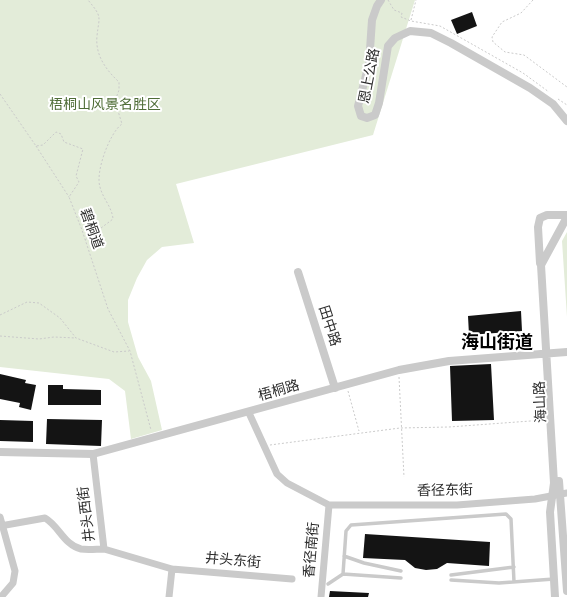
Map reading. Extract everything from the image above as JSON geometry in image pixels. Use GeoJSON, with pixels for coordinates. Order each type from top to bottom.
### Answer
{"type":"FeatureCollection","features":[{"type":"Feature","properties":{"kind":"street","name":"恩上公路"},"geometry":{"type":"LineString","coordinates":[[381,0],[372,20],[369,64],[358,106],[361,116],[367,118],[375,115],[379,103],[388,46],[395,38],[410,31],[431,33],[530,88],[552,104],[567,121]]}},
{"type":"Feature","properties":{"kind":"street","name":"海山路"},"geometry":{"type":"LineString","coordinates":[[567,216],[547,215],[540,218],[538,227],[567,591]]}},
{"type":"Feature","properties":{"kind":"street"},"geometry":{"type":"LineString","coordinates":[[540,265],[567,216]]}},
{"type":"Feature","properties":{"kind":"street","name":"海山路"},"geometry":{"type":"LineString","coordinates":[[553,240],[546,261],[550,419],[560,491],[550,512],[556,597]]}},
{"type":"Feature","properties":{"kind":"street","name":"田中路"},"geometry":{"type":"LineString","coordinates":[[298,272],[335,388]]}},
{"type":"Feature","properties":{"kind":"street","name":"梧桐路"},"geometry":{"type":"LineString","coordinates":[[0,452],[93,454],[249,413],[399,370],[448,361],[567,352]]}},
{"type":"Feature","properties":{"kind":"street"},"geometry":{"type":"LineString","coordinates":[[249,413],[272,467],[286,483],[329,505]]}},
{"type":"Feature","properties":{"kind":"street","name":"井头西街"},"geometry":{"type":"LineString","coordinates":[[93,454],[104,549],[172,569]]}},
{"type":"Feature","properties":{"kind":"street","name":"香径东街"},"geometry":{"type":"LineString","coordinates":[[329,505],[457,505],[535,499],[560,491]]}},
{"type":"Feature","properties":{"kind":"street","name":"香径南街"},"geometry":{"type":"LineString","coordinates":[[321,597],[329,505]]}},
{"type":"Feature","properties":{"kind":"street"},"geometry":{"type":"LineString","coordinates":[[0,517],[15,571],[13,583],[4,596]]}},
{"type":"Feature","properties":{"kind":"street"},"geometry":{"type":"LineString","coordinates":[[2,526],[45,518],[51,521],[66,540],[73,546],[81,549],[104,549]]}},
{"type":"Feature","properties":{"kind":"street"},"geometry":{"type":"LineString","coordinates":[[169,597],[172,569]]}},
{"type":"Feature","properties":{"kind":"street","name":"井头东街"},"geometry":{"type":"LineString","coordinates":[[172,569],[292,579]]}},
{"type":"Feature","properties":{"kind":"lane"},"geometry":{"type":"LineString","coordinates":[[457,505],[458,516]]}},
{"type":"Feature","properties":{"kind":"lane"},"geometry":{"type":"LineString","coordinates":[[343,574],[346,531],[351,526],[458,516],[506,514],[511,519],[514,582]]}},
{"type":"Feature","properties":{"kind":"lane"},"geometry":{"type":"LineString","coordinates":[[344,556],[364,563],[401,571]]}},
{"type":"Feature","properties":{"kind":"lane"},"geometry":{"type":"LineString","coordinates":[[451,574],[514,567]]}},
{"type":"Feature","properties":{"kind":"lane"},"geometry":{"type":"LineString","coordinates":[[328,584],[343,574],[401,578]]}},
{"type":"Feature","properties":{"kind":"lane"},"geometry":{"type":"LineString","coordinates":[[451,580],[514,582],[554,579]]}},
{"type":"Feature","properties":{"kind":"path"},"geometry":{"type":"LineString","coordinates":[[86,240],[113,219],[112,211],[99,186],[102,162],[111,136],[115,128],[122,124],[115,102],[119,90],[119,82],[108,72],[99,56],[96,37],[100,21],[97,10],[88,0]]}},
{"type":"Feature","properties":{"kind":"path"},"geometry":{"type":"LineString","coordinates":[[388,0],[394,10],[402,13],[402,17],[411,21],[440,26],[523,73],[567,105]]}},
{"type":"Feature","properties":{"kind":"path"},"geometry":{"type":"LineString","coordinates":[[411,21],[416,0]]}},
{"type":"Feature","properties":{"kind":"path"},"geometry":{"type":"LineString","coordinates":[[533,0],[521,13],[502,22],[492,37],[493,42],[505,52],[524,55],[542,70],[567,87]]}},
{"type":"Feature","properties":{"kind":"path"},"geometry":{"type":"LineString","coordinates":[[0,94],[69,197]]}},
{"type":"Feature","properties":{"kind":"path","name":"碧桐道"},"geometry":{"type":"LineString","coordinates":[[36,146],[43,145],[56,132],[61,134],[64,142],[70,146],[83,149],[76,176],[79,182],[69,197],[86,240],[108,309],[130,351],[152,433]]}},
{"type":"Feature","properties":{"kind":"path"},"geometry":{"type":"LineString","coordinates":[[0,315],[27,302],[39,303],[60,318],[76,338]]}},
{"type":"Feature","properties":{"kind":"path"},"geometry":{"type":"LineString","coordinates":[[0,336],[39,339],[54,337],[76,338],[114,352],[130,351]]}},
{"type":"Feature","properties":{"kind":"path"},"geometry":{"type":"LineString","coordinates":[[399,370],[400,428],[404,477]]}},
{"type":"Feature","properties":{"kind":"path"},"geometry":{"type":"LineString","coordinates":[[346,385],[359,432]]}},
{"type":"Feature","properties":{"kind":"path"},"geometry":{"type":"LineString","coordinates":[[264,446],[359,432],[400,428],[449,427],[550,419]]}},
{"type":"Feature","properties":{"kind":"green space","name":"梧桐山风景名胜区"},"geometry":{"type":"Polygon","coordinates":[[[0,0],[415,0],[373,135],[176,184],[194,243],[162,247],[147,260],[137,278],[128,300],[128,322],[138,357],[151,381],[162,430],[131,439],[125,391],[109,379],[0,367],[0,0]]]}},
{"type":"Feature","properties":{"kind":"green space"},"geometry":{"type":"Polygon","coordinates":[[[567,232],[567,317],[562,241],[567,232]]]}},
{"type":"Feature","properties":{"kind":"building"},"geometry":{"type":"Polygon","coordinates":[[[472,12],[477,26],[457,34],[451,20],[472,12]]]}},
{"type":"Feature","properties":{"kind":"building"},"geometry":{"type":"Polygon","coordinates":[[[521,311],[522,331],[469,335],[468,316],[521,311]]]}},
{"type":"Feature","properties":{"kind":"building"},"geometry":{"type":"Polygon","coordinates":[[[491,364],[494,420],[452,421],[450,366],[491,364]]]}},
{"type":"Feature","properties":{"kind":"building"},"geometry":{"type":"Polygon","coordinates":[[[0,374],[26,380],[25,383],[36,385],[31,410],[19,407],[20,403],[0,399],[0,374]]]}},
{"type":"Feature","properties":{"kind":"building"},"geometry":{"type":"Polygon","coordinates":[[[48,385],[63,385],[63,389],[101,390],[101,405],[48,405],[48,385]]]}},
{"type":"Feature","properties":{"kind":"building"},"geometry":{"type":"Polygon","coordinates":[[[47,419],[102,420],[101,446],[46,444],[47,419]]]}},
{"type":"Feature","properties":{"kind":"building"},"geometry":{"type":"Polygon","coordinates":[[[0,420],[33,421],[33,442],[0,441],[0,420]]]}},
{"type":"Feature","properties":{"kind":"building"},"geometry":{"type":"Polygon","coordinates":[[[365,534],[490,542],[489,566],[447,563],[437,569],[426,570],[415,568],[405,560],[363,558],[365,534]]]}},
{"type":"Feature","properties":{"kind":"building"},"geometry":{"type":"Polygon","coordinates":[[[330,591],[369,593],[368,597],[329,597],[330,591]]]}},
{"type":"Feature","properties":{"kind":"district","name":"海山街道"},"geometry":{"type":"Point","coordinates":[497,343]}}]}
